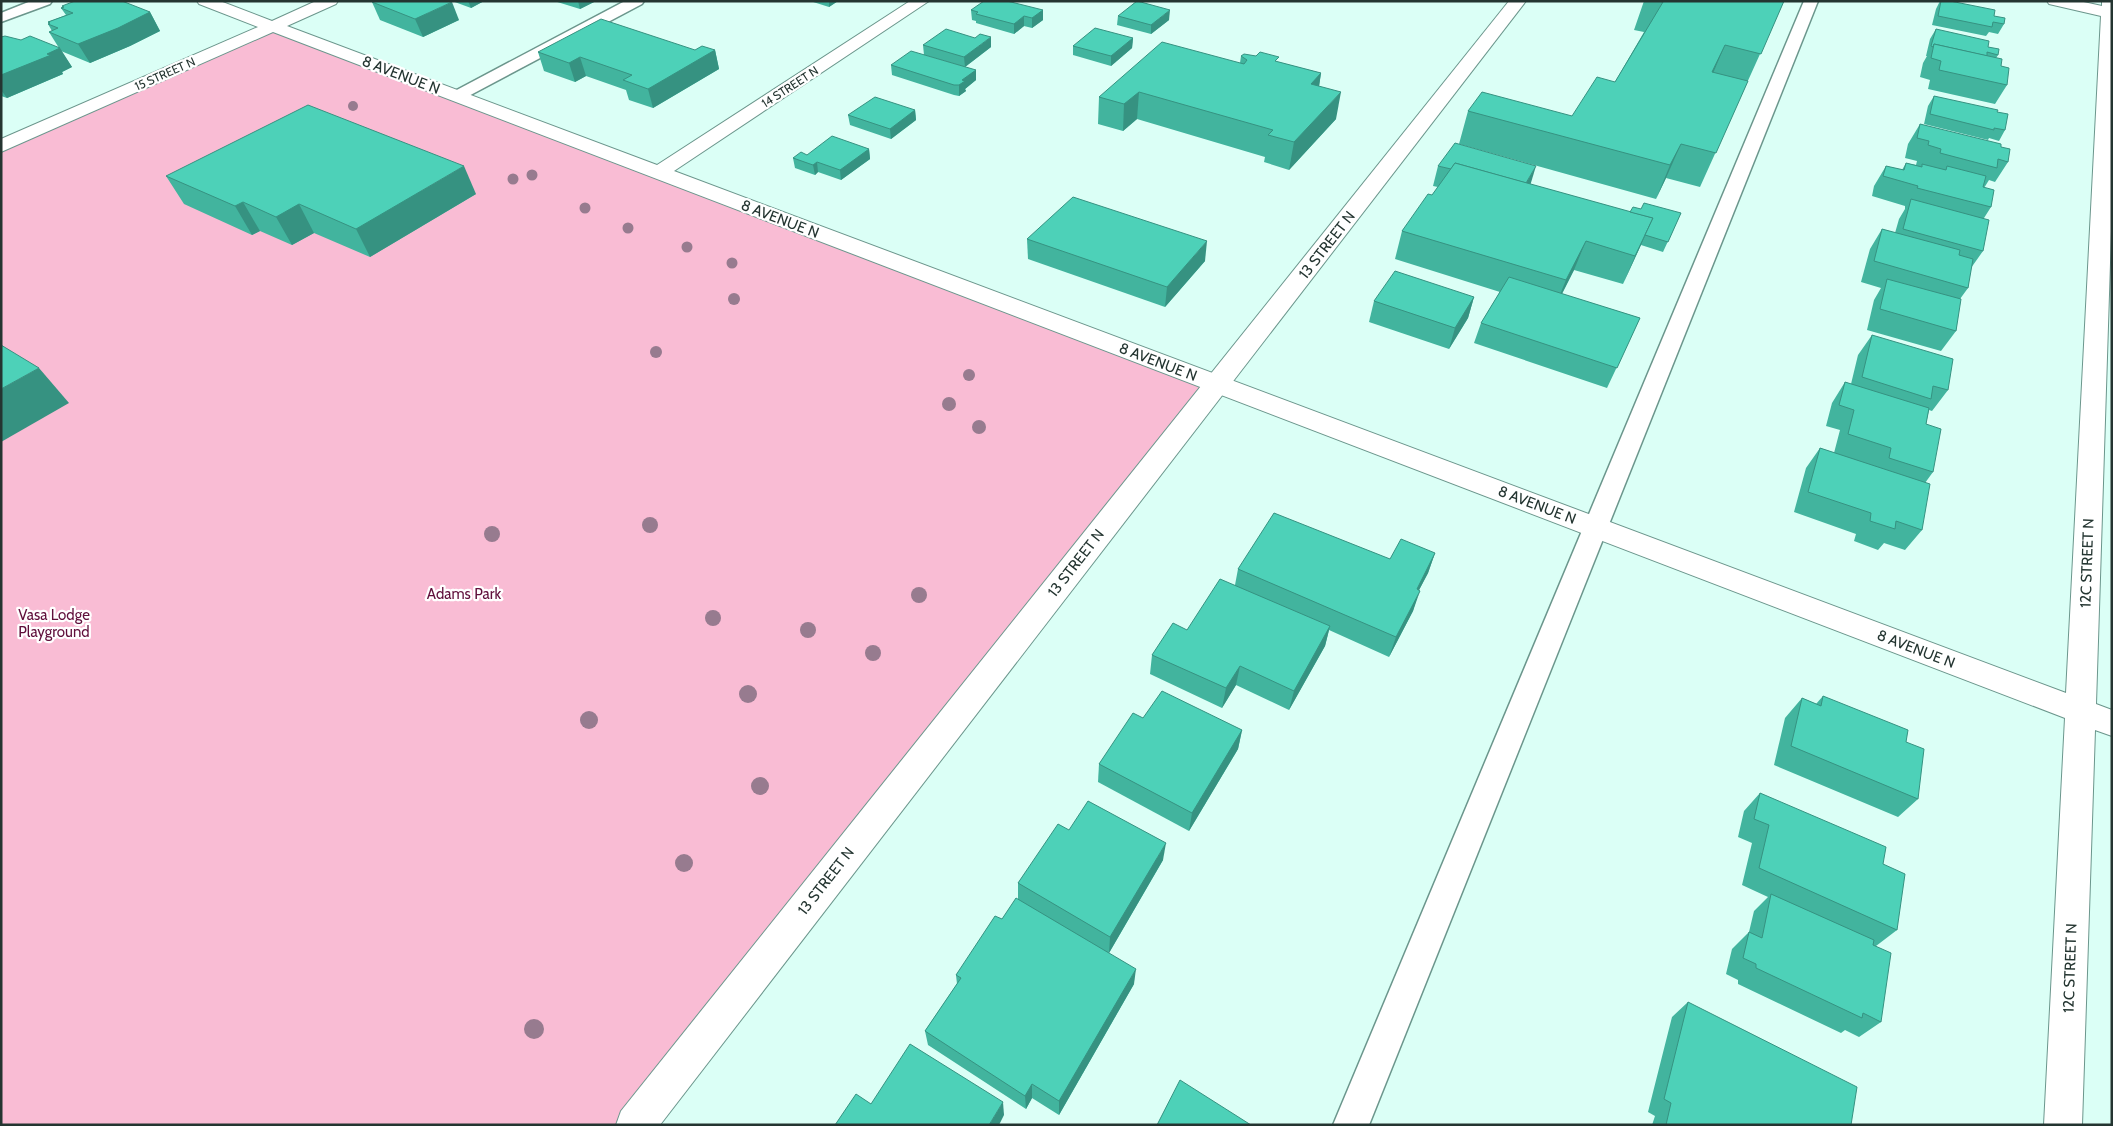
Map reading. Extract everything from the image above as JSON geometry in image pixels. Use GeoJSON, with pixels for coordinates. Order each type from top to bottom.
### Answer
{"type":"FeatureCollection","features":[{"type":"Feature","properties":{"kind":"street","name":"8 AVENUE N"},"geometry":{"type":"LineString","coordinates":[[205,1],[2112,723]]}},
{"type":"Feature","properties":{"kind":"street","name":"15 STREET N"},"geometry":{"type":"LineString","coordinates":[[1,146],[330,1]]}},
{"type":"Feature","properties":{"kind":"street","name":"14 STREET N"},"geometry":{"type":"LineString","coordinates":[[658,173],[921,1]]}},
{"type":"Feature","properties":{"kind":"street","name":"13 STREET N"},"geometry":{"type":"LineString","coordinates":[[635,1125],[1518,1]]}},
{"type":"Feature","properties":{"kind":"street"},"geometry":{"type":"LineString","coordinates":[[2055,1],[2110,9]]}},
{"type":"Feature","properties":{"kind":"street","name":"12C STREET N"},"geometry":{"type":"LineString","coordinates":[[2063,1125],[2110,9]]}},
{"type":"Feature","properties":{"kind":"lane"},"geometry":{"type":"LineString","coordinates":[[1,18],[45,1]]}},
{"type":"Feature","properties":{"kind":"lane"},"geometry":{"type":"LineString","coordinates":[[457,96],[637,1]]}},
{"type":"Feature","properties":{"kind":"lane"},"geometry":{"type":"LineString","coordinates":[[1351,1125],[1811,1]]}},
{"type":"Feature","properties":{"kind":"green space","name":"Adams Park"},"geometry":{"type":"Polygon","coordinates":[[[272,27],[1217,384],[635,1125],[1,1125],[1,146],[272,27]]]}},
{"type":"Feature","properties":{"kind":"building"},"geometry":{"type":"Polygon","coordinates":[[[75,1],[122,1],[150,12],[118,28],[78,44],[49,32],[58,28],[48,24],[50,23],[48,22],[73,13],[61,8],[75,1]]]}},
{"type":"Feature","properties":{"kind":"building"},"geometry":{"type":"Polygon","coordinates":[[[984,1],[1007,1],[1043,10],[1032,18],[1024,16],[1014,24],[976,14],[978,12],[971,10],[984,1]]]}},
{"type":"Feature","properties":{"kind":"building"},"geometry":{"type":"Polygon","coordinates":[[[1137,1],[1170,10],[1151,25],[1118,16],[1137,1]]]}},
{"type":"Feature","properties":{"kind":"building"},"geometry":{"type":"Polygon","coordinates":[[[1658,1],[1784,1],[1761,54],[1725,45],[1712,72],[1748,81],[1716,153],[1681,144],[1670,165],[1468,111],[1482,92],[1572,116],[1597,77],[1615,82],[1663,2],[1658,1]]]}},
{"type":"Feature","properties":{"kind":"building"},"geometry":{"type":"Polygon","coordinates":[[[1941,1],[1995,10],[1994,16],[2005,18],[2004,24],[1993,22],[1992,27],[1938,16],[1941,1]]]}},
{"type":"Feature","properties":{"kind":"building"},"geometry":{"type":"Polygon","coordinates":[[[372,2],[452,2],[415,19],[372,2]]]}},
{"type":"Feature","properties":{"kind":"building"},"geometry":{"type":"Polygon","coordinates":[[[601,19],[695,50],[702,46],[715,50],[648,89],[623,80],[632,75],[580,57],[569,63],[538,52],[601,19]]]}},
{"type":"Feature","properties":{"kind":"building"},"geometry":{"type":"Polygon","coordinates":[[[1095,28],[1133,38],[1111,56],[1073,46],[1095,28]]]}},
{"type":"Feature","properties":{"kind":"building"},"geometry":{"type":"Polygon","coordinates":[[[946,29],[975,38],[980,34],[991,37],[964,57],[923,45],[946,29]]]}},
{"type":"Feature","properties":{"kind":"building"},"geometry":{"type":"Polygon","coordinates":[[[1936,29],[1989,41],[1988,47],[1999,49],[1998,55],[1987,52],[1987,56],[1934,44],[1933,47],[1931,46],[1936,29]]]}},
{"type":"Feature","properties":{"kind":"building"},"geometry":{"type":"Polygon","coordinates":[[[5,36],[21,40],[30,36],[60,48],[47,54],[51,55],[1,75],[1,37],[5,36]]]}},
{"type":"Feature","properties":{"kind":"building"},"geometry":{"type":"Polygon","coordinates":[[[1162,42],[1244,64],[1247,60],[1241,56],[1244,54],[1256,56],[1260,52],[1279,57],[1275,61],[1321,73],[1311,84],[1341,92],[1294,142],[1268,135],[1273,130],[1139,92],[1124,104],[1099,97],[1162,42]]]}},
{"type":"Feature","properties":{"kind":"building"},"geometry":{"type":"Polygon","coordinates":[[[1934,44],[2002,59],[2001,66],[2009,68],[2007,85],[1939,70],[1941,61],[1931,58],[1934,44]]]}},
{"type":"Feature","properties":{"kind":"building"},"geometry":{"type":"Polygon","coordinates":[[[911,51],[976,70],[962,80],[965,81],[959,85],[954,85],[891,65],[911,51]]]}},
{"type":"Feature","properties":{"kind":"building"},"geometry":{"type":"Polygon","coordinates":[[[1934,96],[1998,110],[1997,112],[2008,114],[2005,130],[1994,128],[1994,130],[1930,114],[1934,96]]]}},
{"type":"Feature","properties":{"kind":"building"},"geometry":{"type":"Polygon","coordinates":[[[875,97],[915,110],[890,129],[848,115],[875,97]]]}},
{"type":"Feature","properties":{"kind":"building"},"geometry":{"type":"Polygon","coordinates":[[[308,105],[464,166],[356,229],[299,204],[276,217],[243,202],[235,206],[166,176],[308,105]]]}},
{"type":"Feature","properties":{"kind":"building"},"geometry":{"type":"Polygon","coordinates":[[[1920,124],[2001,144],[2001,147],[2010,149],[2008,162],[1998,159],[1997,168],[1940,153],[1941,149],[1928,145],[1929,141],[1917,138],[1920,124]]]}},
{"type":"Feature","properties":{"kind":"building"},"geometry":{"type":"Polygon","coordinates":[[[832,136],[869,149],[840,170],[817,162],[813,165],[793,158],[801,152],[807,155],[832,136]]]}},
{"type":"Feature","properties":{"kind":"building"},"geometry":{"type":"Polygon","coordinates":[[[1455,143],[1536,166],[1526,183],[1455,163],[1451,169],[1438,166],[1455,143]]]}},
{"type":"Feature","properties":{"kind":"building"},"geometry":{"type":"Polygon","coordinates":[[[1455,163],[1653,218],[1635,256],[1586,241],[1566,280],[1402,231],[1428,194],[1432,195],[1455,163]]]}},
{"type":"Feature","properties":{"kind":"building"},"geometry":{"type":"Polygon","coordinates":[[[1906,163],[1922,167],[1922,164],[1946,170],[1947,166],[1986,176],[1983,187],[1994,190],[1991,207],[1917,188],[1918,186],[1883,176],[1886,166],[1904,170],[1906,163]]]}},
{"type":"Feature","properties":{"kind":"building"},"geometry":{"type":"Polygon","coordinates":[[[1073,197],[1207,241],[1167,287],[1027,239],[1073,197]]]}},
{"type":"Feature","properties":{"kind":"building"},"geometry":{"type":"Polygon","coordinates":[[[1911,199],[1989,220],[1983,251],[1903,229],[1911,199]]]}},
{"type":"Feature","properties":{"kind":"building"},"geometry":{"type":"Polygon","coordinates":[[[1644,203],[1681,213],[1668,242],[1645,235],[1653,218],[1630,212],[1633,207],[1641,209],[1644,203]]]}},
{"type":"Feature","properties":{"kind":"building"},"geometry":{"type":"Polygon","coordinates":[[[1882,229],[1960,250],[1959,255],[1973,259],[1968,288],[1874,261],[1882,229]]]}},
{"type":"Feature","properties":{"kind":"building"},"geometry":{"type":"Polygon","coordinates":[[[1395,271],[1474,297],[1455,328],[1374,301],[1395,271]]]}},
{"type":"Feature","properties":{"kind":"building"},"geometry":{"type":"Polygon","coordinates":[[[1509,277],[1640,318],[1617,368],[1481,323],[1509,277]]]}},
{"type":"Feature","properties":{"kind":"building"},"geometry":{"type":"Polygon","coordinates":[[[1887,279],[1961,299],[1956,331],[1880,309],[1887,279]]]}},
{"type":"Feature","properties":{"kind":"building"},"geometry":{"type":"Polygon","coordinates":[[[1872,335],[1953,359],[1948,390],[1933,386],[1931,399],[1862,377],[1872,335]]]}},
{"type":"Feature","properties":{"kind":"building"},"geometry":{"type":"Polygon","coordinates":[[[1,345],[39,368],[1,389],[1,345]]]}},
{"type":"Feature","properties":{"kind":"building"},"geometry":{"type":"Polygon","coordinates":[[[1845,382],[1929,408],[1926,424],[1941,429],[1933,472],[1889,458],[1891,448],[1848,434],[1854,410],[1839,405],[1845,382]]]}},
{"type":"Feature","properties":{"kind":"building"},"geometry":{"type":"Polygon","coordinates":[[[1820,448],[1930,484],[1922,530],[1896,521],[1895,529],[1870,521],[1871,513],[1808,492],[1820,448]]]}},
{"type":"Feature","properties":{"kind":"building"},"geometry":{"type":"Polygon","coordinates":[[[1274,513],[1390,559],[1401,539],[1435,553],[1417,589],[1420,591],[1396,637],[1238,569],[1274,513]]]}},
{"type":"Feature","properties":{"kind":"building"},"geometry":{"type":"Polygon","coordinates":[[[1220,579],[1330,626],[1294,691],[1240,666],[1226,688],[1152,655],[1173,623],[1187,630],[1220,579]]]}},
{"type":"Feature","properties":{"kind":"building"},"geometry":{"type":"Polygon","coordinates":[[[1162,691],[1242,730],[1192,813],[1099,764],[1133,713],[1143,718],[1162,691]]]}},
{"type":"Feature","properties":{"kind":"building"},"geometry":{"type":"Polygon","coordinates":[[[1823,696],[1908,730],[1906,742],[1924,749],[1918,799],[1791,746],[1802,698],[1821,706],[1823,696]]]}},
{"type":"Feature","properties":{"kind":"building"},"geometry":{"type":"Polygon","coordinates":[[[1760,793],[1886,847],[1883,864],[1905,874],[1897,930],[1759,868],[1769,825],[1754,819],[1760,793]]]}},
{"type":"Feature","properties":{"kind":"building"},"geometry":{"type":"Polygon","coordinates":[[[1088,801],[1166,843],[1110,937],[1018,883],[1058,824],[1069,830],[1088,801]]]}},
{"type":"Feature","properties":{"kind":"building"},"geometry":{"type":"Polygon","coordinates":[[[1771,894],[1874,940],[1873,945],[1891,953],[1881,1022],[1863,1013],[1862,1018],[1756,968],[1756,964],[1743,958],[1749,932],[1762,938],[1771,894]]]}},
{"type":"Feature","properties":{"kind":"building"},"geometry":{"type":"Polygon","coordinates":[[[1016,898],[1136,969],[1059,1101],[1032,1084],[1025,1096],[925,1031],[961,978],[956,975],[995,916],[1002,919],[1016,898]]]}},
{"type":"Feature","properties":{"kind":"building"},"geometry":{"type":"Polygon","coordinates":[[[1688,1002],[1857,1087],[1851,1125],[1666,1125],[1671,1103],[1664,1099],[1688,1002]]]}},
{"type":"Feature","properties":{"kind":"building"},"geometry":{"type":"Polygon","coordinates":[[[910,1044],[1003,1102],[989,1125],[835,1125],[856,1094],[871,1104],[910,1044]]]}},
{"type":"Feature","properties":{"kind":"building"},"geometry":{"type":"Polygon","coordinates":[[[1180,1080],[1251,1125],[1157,1125],[1180,1080]]]}},
{"type":"Feature","properties":{"kind":"park label","name":"Vasa Lodge Playground"},"geometry":{"type":"Point","coordinates":[54,624]}}]}
